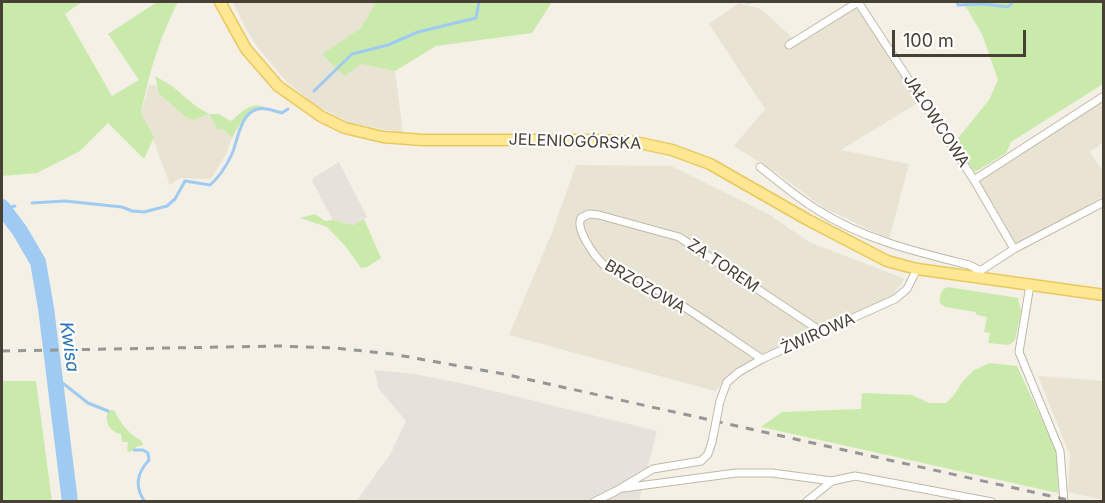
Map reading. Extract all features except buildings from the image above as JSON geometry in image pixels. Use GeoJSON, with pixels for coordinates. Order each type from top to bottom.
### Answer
{"type":"FeatureCollection","features":[{"type":"Feature","properties":{"kind":"main road","name":"JELENIOGÓRSKA"},"geometry":{"type":"LineString","coordinates":[[220,2],[246,49],[278,86],[322,117],[345,128],[383,137],[423,140],[636,142],[672,150],[710,164],[808,220],[887,261],[917,269],[976,274],[1030,285],[1104,295]]}},
{"type":"Feature","properties":{"kind":"street","name":"JAŁOWCOWA"},"geometry":{"type":"LineString","coordinates":[[789,45],[858,2],[974,180],[1014,249]]}},
{"type":"Feature","properties":{"kind":"street","name":"JAŁOWCOWA"},"geometry":{"type":"LineString","coordinates":[[974,180],[1104,96]]}},
{"type":"Feature","properties":{"kind":"street"},"geometry":{"type":"LineString","coordinates":[[760,167],[817,210],[840,222],[897,247],[969,265],[976,274],[1014,249],[1104,202]]}},
{"type":"Feature","properties":{"kind":"street","name":"ZA TOREM"},"geometry":{"type":"LineString","coordinates":[[581,218],[589,214],[599,215],[679,237],[822,332]]}},
{"type":"Feature","properties":{"kind":"street","name":"BRZOZOWA"},"geometry":{"type":"LineString","coordinates":[[581,218],[580,229],[606,267],[633,276],[762,359]]}},
{"type":"Feature","properties":{"kind":"street","name":"ŻWIROWA"},"geometry":{"type":"LineString","coordinates":[[623,488],[653,469],[701,461],[708,454],[720,401],[730,379],[762,359],[895,299],[907,289],[917,269]]}},
{"type":"Feature","properties":{"kind":"street"},"geometry":{"type":"LineString","coordinates":[[1030,285],[1019,352],[1060,451],[1064,501]]}},
{"type":"Feature","properties":{"kind":"street"},"geometry":{"type":"LineString","coordinates":[[594,501],[623,488],[736,473],[772,473],[832,481],[855,476],[992,501]]}},
{"type":"Feature","properties":{"kind":"street"},"geometry":{"type":"LineString","coordinates":[[806,501],[832,481]]}},
{"type":"Feature","properties":{"kind":"shaded area"},"geometry":{"type":"Polygon","coordinates":[[[233,2],[376,2],[361,28],[361,64],[395,71],[403,133],[350,123],[315,105],[287,82],[258,48],[233,2]]]}},
{"type":"Feature","properties":{"kind":"shaded area"},"geometry":{"type":"Polygon","coordinates":[[[739,3],[761,9],[798,43],[856,8],[886,48],[919,102],[841,150],[909,164],[889,239],[824,208],[777,173],[734,146],[765,109],[709,24],[739,3]]]}},
{"type":"Feature","properties":{"kind":"shaded area"},"geometry":{"type":"Polygon","coordinates":[[[149,85],[156,85],[159,94],[187,118],[193,120],[209,114],[218,130],[223,129],[232,138],[226,154],[211,179],[180,178],[170,185],[154,137],[141,113],[149,85]]]}},
{"type":"Feature","properties":{"kind":"shaded area"},"geometry":{"type":"Polygon","coordinates":[[[1103,100],[1103,142],[1090,152],[1103,172],[1103,196],[1065,219],[1016,243],[979,180],[1103,100]]]}},
{"type":"Feature","properties":{"kind":"shaded area"},"geometry":{"type":"Polygon","coordinates":[[[339,162],[367,217],[353,225],[333,220],[312,181],[313,178],[339,162]]]}},
{"type":"Feature","properties":{"kind":"shaded area"},"geometry":{"type":"Polygon","coordinates":[[[576,165],[671,166],[770,215],[809,242],[905,279],[889,299],[775,350],[732,373],[715,391],[509,335],[553,230],[576,165]]]}},
{"type":"Feature","properties":{"kind":"shaded area"},"geometry":{"type":"Polygon","coordinates":[[[374,370],[414,374],[465,384],[657,431],[639,501],[356,502],[391,453],[406,421],[379,389],[374,370]]]}},
{"type":"Feature","properties":{"kind":"shaded area"},"geometry":{"type":"Polygon","coordinates":[[[1038,376],[1103,381],[1103,500],[1068,492],[1070,455],[1038,376]]]}},
{"type":"Feature","properties":{"kind":"green space"},"geometry":{"type":"Polygon","coordinates":[[[2,2],[82,2],[65,14],[112,96],[139,80],[108,34],[157,2],[178,2],[155,56],[141,113],[154,137],[144,159],[108,123],[80,151],[37,173],[2,176],[2,2]]]}},
{"type":"Feature","properties":{"kind":"green space"},"geometry":{"type":"Polygon","coordinates":[[[376,2],[552,2],[532,33],[436,46],[395,71],[361,64],[344,76],[322,54],[361,28],[376,2]]]}},
{"type":"Feature","properties":{"kind":"green space"},"geometry":{"type":"Polygon","coordinates":[[[963,2],[1103,2],[1103,84],[1011,142],[1006,153],[975,172],[954,143],[989,100],[998,80],[982,34],[963,2]]]}},
{"type":"Feature","properties":{"kind":"green space"},"geometry":{"type":"Polygon","coordinates":[[[155,76],[209,114],[193,120],[187,118],[159,94],[155,76]]]}},
{"type":"Feature","properties":{"kind":"green space"},"geometry":{"type":"Polygon","coordinates":[[[264,106],[245,118],[232,138],[223,129],[218,130],[209,114],[219,114],[231,121],[249,107],[264,106]]]}},
{"type":"Feature","properties":{"kind":"green space"},"geometry":{"type":"Polygon","coordinates":[[[315,214],[325,221],[333,220],[353,225],[364,219],[381,258],[361,268],[346,247],[327,227],[300,218],[315,214]]]}},
{"type":"Feature","properties":{"kind":"green space"},"geometry":{"type":"Polygon","coordinates":[[[948,287],[1018,298],[1021,311],[1015,340],[1009,345],[988,343],[990,333],[984,332],[987,317],[977,315],[975,312],[945,307],[940,303],[941,293],[948,287]]]}},
{"type":"Feature","properties":{"kind":"green space"},"geometry":{"type":"Polygon","coordinates":[[[990,363],[1017,366],[1057,452],[1058,493],[761,427],[782,412],[861,409],[862,393],[912,395],[929,403],[946,403],[974,370],[990,363]]]}},
{"type":"Feature","properties":{"kind":"green space"},"geometry":{"type":"Polygon","coordinates":[[[2,381],[36,381],[52,501],[2,501],[2,381]]]}},
{"type":"Feature","properties":{"kind":"green space"},"geometry":{"type":"Polygon","coordinates":[[[108,411],[115,411],[125,428],[141,440],[143,445],[130,452],[127,451],[128,442],[122,442],[121,434],[111,429],[107,423],[108,411]]]}},
{"type":"Feature","properties":{"kind":"waterway"},"geometry":{"type":"LineString","coordinates":[[314,91],[352,54],[388,45],[418,32],[476,18],[479,2]]}},
{"type":"Feature","properties":{"kind":"waterway"},"geometry":{"type":"LineString","coordinates":[[957,2],[958,5],[985,4],[1008,7],[1013,2]]}},
{"type":"Feature","properties":{"kind":"waterway"},"geometry":{"type":"LineString","coordinates":[[32,203],[65,201],[122,207],[144,212],[167,206],[175,199],[185,181],[210,185],[217,178],[232,154],[240,128],[247,116],[263,108],[282,113],[288,109]]}},
{"type":"Feature","properties":{"kind":"waterway"},"geometry":{"type":"LineString","coordinates":[[3,209],[15,206]]}},
{"type":"Feature","properties":{"kind":"waterway","name":"Kwisa"},"geometry":{"type":"LineString","coordinates":[[2,207],[20,231],[38,262],[46,308],[70,502]]}},
{"type":"Feature","properties":{"kind":"waterway"},"geometry":{"type":"LineString","coordinates":[[55,377],[88,403],[108,411]]}},
{"type":"Feature","properties":{"kind":"waterway"},"geometry":{"type":"LineString","coordinates":[[134,450],[143,450],[148,453],[149,460],[138,480],[139,491],[145,502]]}},
{"type":"Feature","properties":{"kind":"railway"},"geometry":{"type":"LineString","coordinates":[[2,351],[279,346],[335,348],[392,354],[504,374],[1077,502]]}}]}
